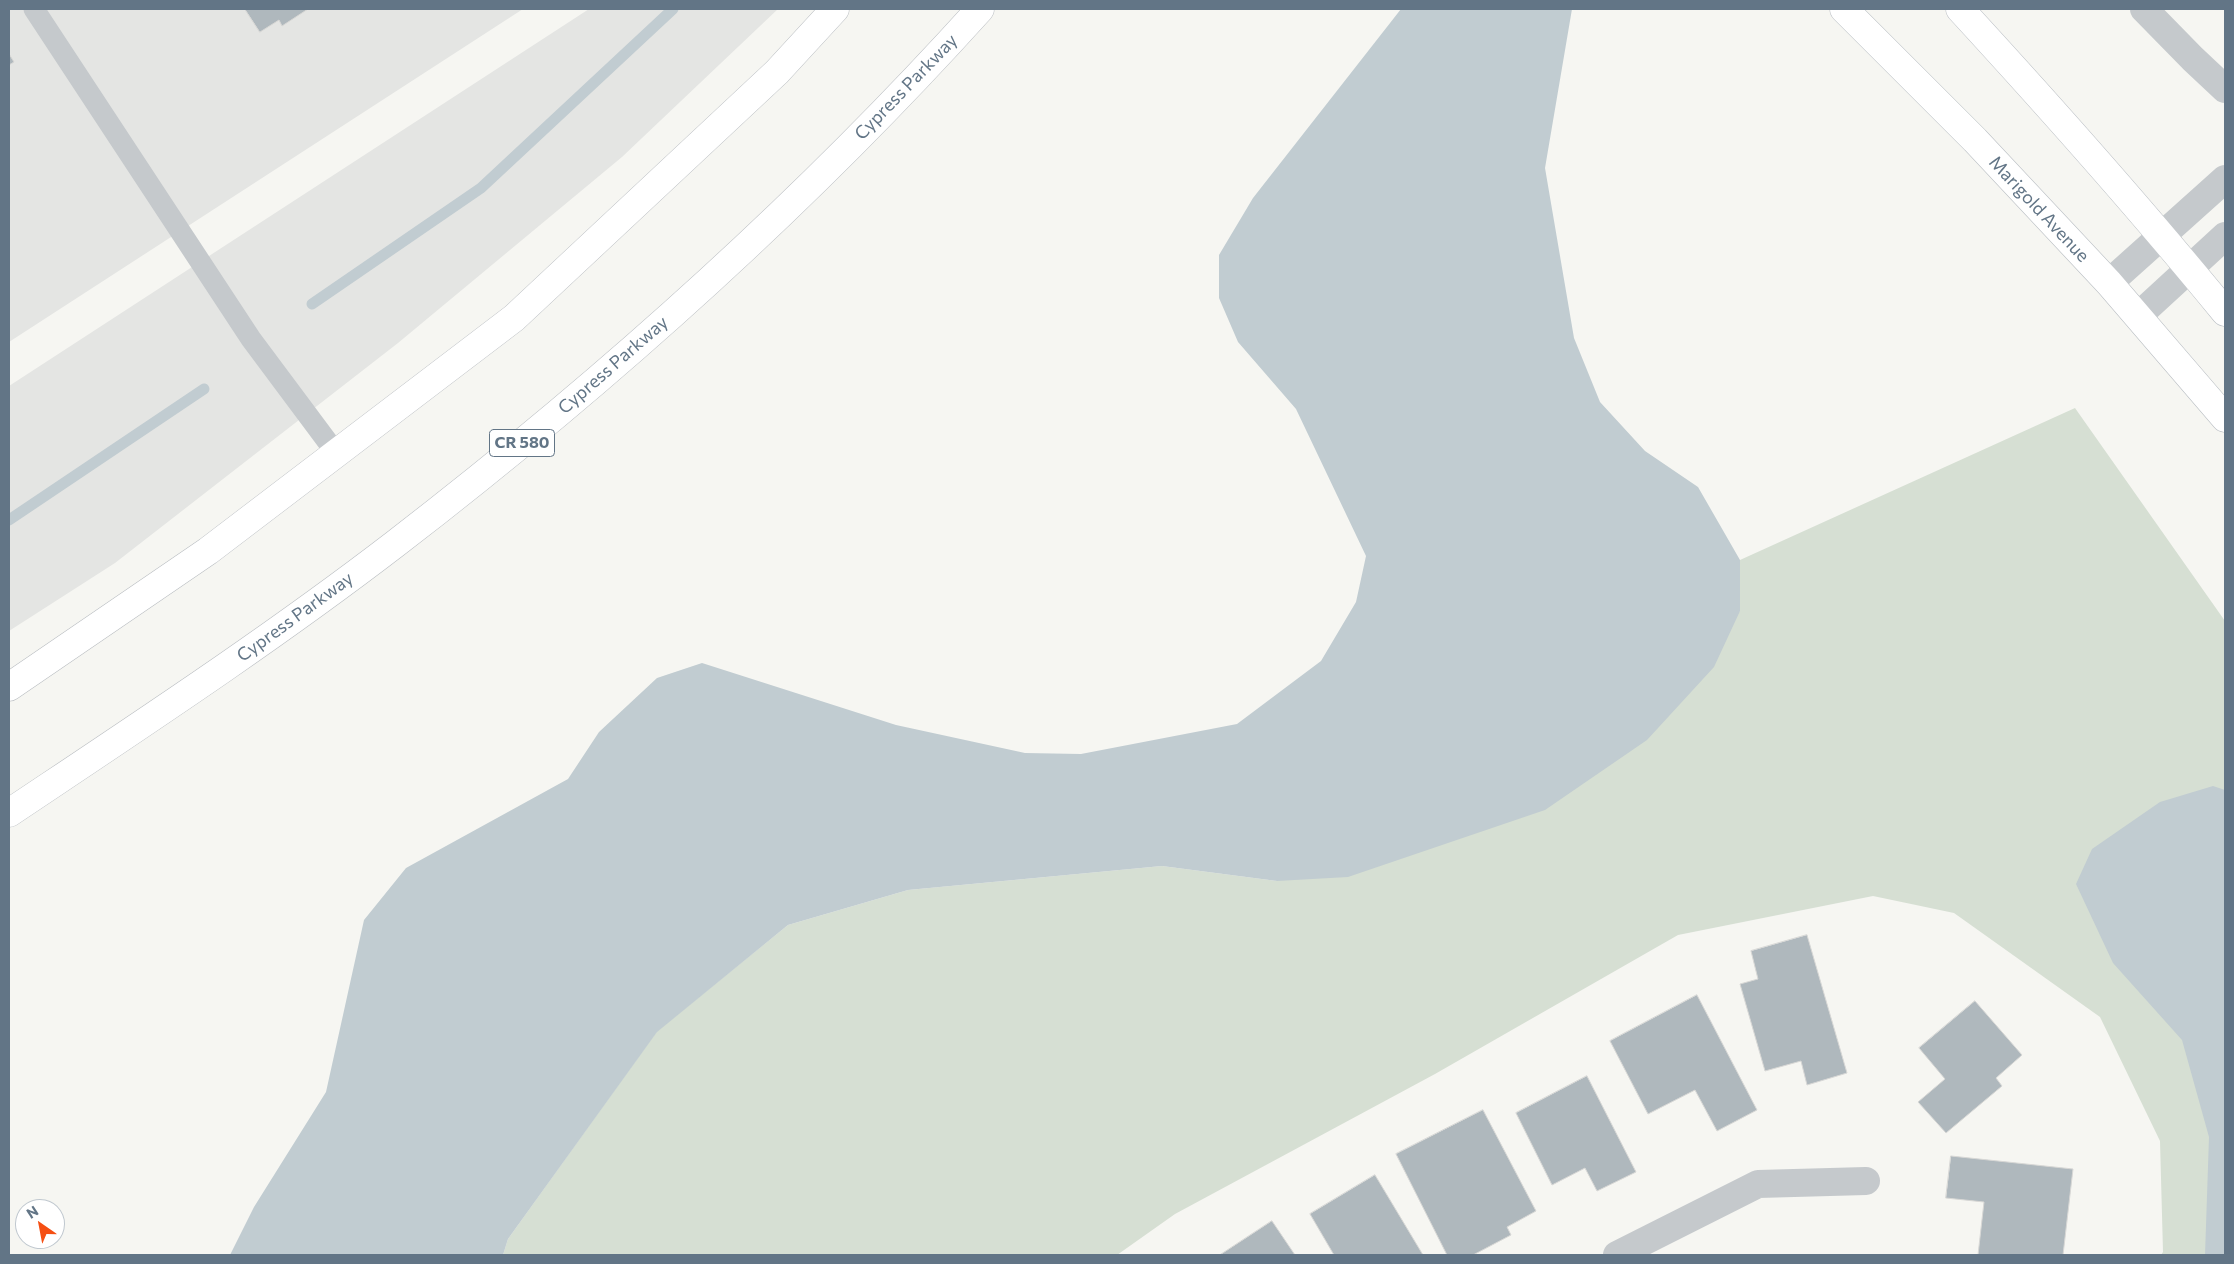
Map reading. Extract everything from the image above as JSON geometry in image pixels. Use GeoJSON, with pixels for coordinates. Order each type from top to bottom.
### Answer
{"type":"FeatureCollection","features":[{"type":"Feature","properties":{"kind":"main road"},"geometry":{"type":"LineString","coordinates":[[9,688],[208,551],[514,318],[777,72],[835,9]]}},
{"type":"Feature","properties":{"kind":"main road","name":"Cypress Parkway"},"geometry":{"type":"LineString","coordinates":[[9,813],[199,687],[393,546],[518,446],[640,343],[805,190],[942,51],[980,9]]}},
{"type":"Feature","properties":{"kind":"main road","name":"Marigold Avenue"},"geometry":{"type":"LineString","coordinates":[[1844,9],[1968,133],[2109,283],[2225,418]]}},
{"type":"Feature","properties":{"kind":"main road"},"geometry":{"type":"LineString","coordinates":[[1960,9],[2049,106],[2163,236],[2225,312]]}},
{"type":"Feature","properties":{"kind":"street"},"geometry":{"type":"LineString","coordinates":[[2144,9],[2193,60],[2225,89]]}},
{"type":"Feature","properties":{"kind":"street"},"geometry":{"type":"LineString","coordinates":[[2109,283],[2225,179]]}},
{"type":"Feature","properties":{"kind":"street"},"geometry":{"type":"LineString","coordinates":[[2138,316],[2225,236]]}},
{"type":"Feature","properties":{"kind":"street"},"geometry":{"type":"LineString","coordinates":[[1617,1255],[1758,1184],[1866,1181]]}},
{"type":"Feature","properties":{"kind":"lane"},"geometry":{"type":"LineString","coordinates":[[34,9],[251,339],[336,453]]}},
{"type":"Feature","properties":{"kind":"shaded area"},"geometry":{"type":"Polygon","coordinates":[[[9,9],[523,9],[9,342],[9,9]]]}},
{"type":"Feature","properties":{"kind":"shaded area"},"geometry":{"type":"Polygon","coordinates":[[[589,9],[778,9],[622,157],[398,343],[115,563],[9,631],[9,386],[589,9]]]}},
{"type":"Feature","properties":{"kind":"shaded area"},"geometry":{"type":"Polygon","coordinates":[[[1401,9],[1572,9],[1545,168],[1574,338],[1600,402],[1645,451],[1698,487],[1740,560],[1740,611],[1714,667],[1647,740],[1545,810],[1348,877],[1277,881],[1162,866],[908,890],[788,925],[657,1032],[508,1239],[503,1255],[230,1255],[254,1207],[326,1092],[364,920],[406,868],[568,779],[599,732],[657,678],[702,663],[896,725],[1025,753],[1081,754],[1237,724],[1321,661],[1356,602],[1366,556],[1296,409],[1238,342],[1219,298],[1219,255],[1253,198],[1401,9]]]}},
{"type":"Feature","properties":{"kind":"shaded area"},"geometry":{"type":"Polygon","coordinates":[[[2075,408],[2225,621],[2225,1255],[2161,1255],[2163,1252],[2160,1141],[2100,1017],[1954,913],[1873,896],[1678,935],[1435,1074],[1175,1214],[1117,1255],[503,1255],[508,1239],[657,1031],[788,925],[908,890],[1162,866],[1277,881],[1740,611],[1740,560],[2075,408]]]}},
{"type":"Feature","properties":{"kind":"shaded area"},"geometry":{"type":"Polygon","coordinates":[[[2213,786],[2225,790],[2225,1255],[2205,1255],[2209,1137],[2182,1040],[2113,963],[2076,884],[2092,849],[2160,802],[2213,786]]]}},
{"type":"Feature","properties":{"kind":"building"},"geometry":{"type":"Polygon","coordinates":[[[245,9],[308,9],[282,26],[279,20],[260,32],[245,9]]]}},
{"type":"Feature","properties":{"kind":"building"},"geometry":{"type":"Polygon","coordinates":[[[9,54],[14,62],[9,65],[9,54]]]}},
{"type":"Feature","properties":{"kind":"building"},"geometry":{"type":"Polygon","coordinates":[[[1807,935],[1847,1073],[1807,1085],[1801,1061],[1765,1071],[1740,984],[1758,979],[1751,951],[1807,935]]]}},
{"type":"Feature","properties":{"kind":"building"},"geometry":{"type":"Polygon","coordinates":[[[1697,995],[1757,1110],[1717,1131],[1695,1090],[1648,1114],[1610,1041],[1697,995]]]}},
{"type":"Feature","properties":{"kind":"building"},"geometry":{"type":"Polygon","coordinates":[[[1975,1001],[2022,1055],[1996,1078],[2002,1086],[1946,1133],[1918,1102],[1945,1079],[1919,1048],[1975,1001]]]}},
{"type":"Feature","properties":{"kind":"building"},"geometry":{"type":"Polygon","coordinates":[[[1587,1076],[1636,1172],[1597,1191],[1585,1168],[1552,1185],[1516,1113],[1587,1076]]]}},
{"type":"Feature","properties":{"kind":"building"},"geometry":{"type":"Polygon","coordinates":[[[1483,1110],[1536,1211],[1507,1227],[1511,1235],[1473,1255],[1447,1255],[1396,1154],[1483,1110]]]}},
{"type":"Feature","properties":{"kind":"building"},"geometry":{"type":"Polygon","coordinates":[[[1951,1156],[2073,1169],[2063,1255],[1978,1255],[1984,1202],[1946,1198],[1951,1156]]]}},
{"type":"Feature","properties":{"kind":"building"},"geometry":{"type":"Polygon","coordinates":[[[1375,1175],[1423,1255],[1334,1255],[1310,1214],[1375,1175]]]}},
{"type":"Feature","properties":{"kind":"building"},"geometry":{"type":"Polygon","coordinates":[[[1272,1221],[1295,1255],[1220,1255],[1272,1221]]]}},
{"type":"Feature","properties":{"kind":"waterway"},"geometry":{"type":"LineString","coordinates":[[312,304],[481,188],[673,9]]}},
{"type":"Feature","properties":{"kind":"waterway"},"geometry":{"type":"LineString","coordinates":[[9,520],[204,389]]}}]}
